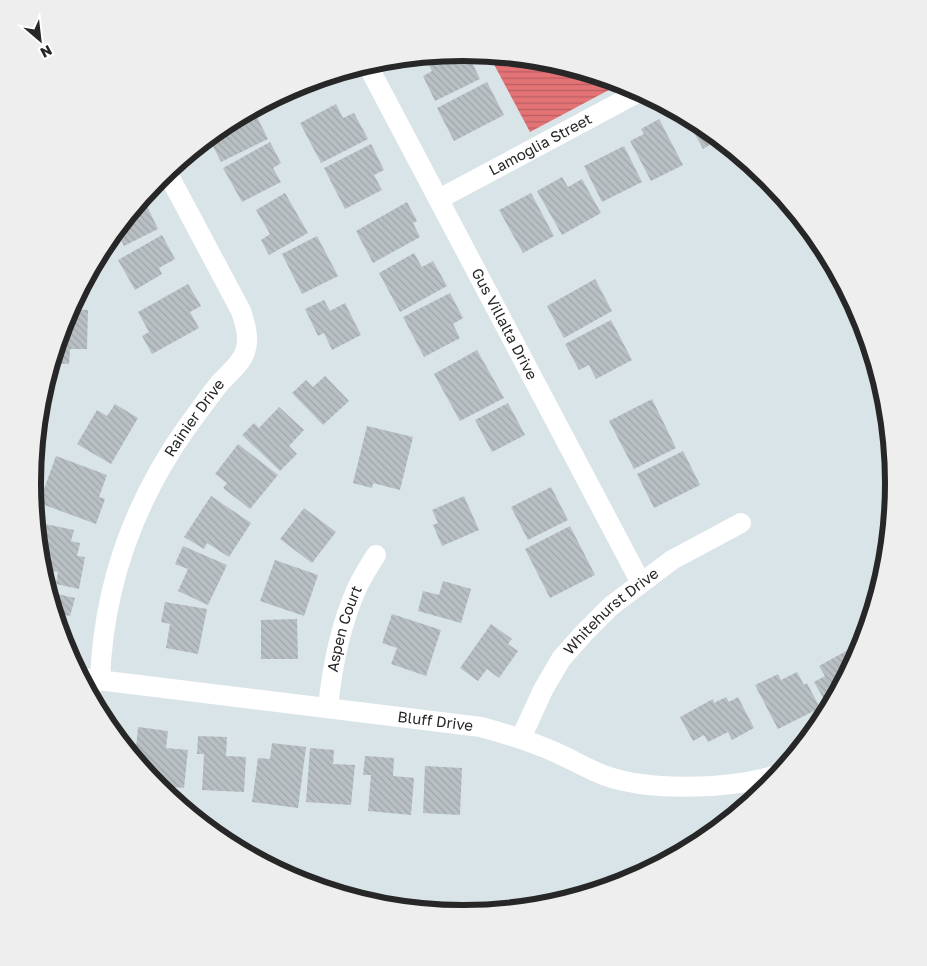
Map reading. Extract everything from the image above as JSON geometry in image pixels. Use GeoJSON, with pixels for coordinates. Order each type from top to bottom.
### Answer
{"type":"FeatureCollection","features":[{"type":"Feature","properties":{"kind":"street","name":"Gus Villalta Drive"},"geometry":{"type":"LineString","coordinates":[[371,71],[641,583]]}},
{"type":"Feature","properties":{"kind":"street","name":"Lamoglia Street"},"geometry":{"type":"LineString","coordinates":[[439,199],[633,96]]}},
{"type":"Feature","properties":{"kind":"street","name":"Rainier Drive"},"geometry":{"type":"LineString","coordinates":[[91,679],[101,657],[107,610],[118,565],[134,521],[155,478],[177,441],[205,401],[234,368],[245,352],[247,331],[241,311],[171,179]]}},
{"type":"Feature","properties":{"kind":"street","name":"Whitehurst Drive"},"geometry":{"type":"LineString","coordinates":[[521,738],[543,690],[561,659],[611,606],[672,560],[741,523]]}},
{"type":"Feature","properties":{"kind":"street","name":"Aspen Court"},"geometry":{"type":"LineString","coordinates":[[328,708],[330,684],[344,619],[357,586],[376,555]]}},
{"type":"Feature","properties":{"kind":"street","name":"Bluff Drive"},"geometry":{"type":"LineString","coordinates":[[91,679],[481,727],[521,738],[606,776],[626,781],[665,786],[705,786],[766,777]]}},
{"type":"Feature","properties":{"kind":"shaded area"},"geometry":{"type":"Polygon","coordinates":[[[493,62],[519,64],[546,69],[573,75],[612,88],[530,132],[493,62]]]}},
{"type":"Feature","properties":{"kind":"building"},"geometry":{"type":"Polygon","coordinates":[[[471,61],[480,79],[435,101],[423,76],[432,71],[428,63],[471,61]]]}},
{"type":"Feature","properties":{"kind":"building"},"geometry":{"type":"Polygon","coordinates":[[[487,82],[504,115],[454,141],[437,108],[487,82]]]}},
{"type":"Feature","properties":{"kind":"building"},"geometry":{"type":"Polygon","coordinates":[[[317,87],[298,97],[297,95],[317,87]]]}},
{"type":"Feature","properties":{"kind":"building"},"geometry":{"type":"Polygon","coordinates":[[[336,104],[343,118],[354,113],[368,139],[321,163],[300,123],[336,104]]]}},
{"type":"Feature","properties":{"kind":"building"},"geometry":{"type":"Polygon","coordinates":[[[256,115],[268,139],[221,162],[212,144],[256,115]]]}},
{"type":"Feature","properties":{"kind":"building"},"geometry":{"type":"Polygon","coordinates":[[[659,119],[683,165],[651,181],[630,141],[644,134],[641,129],[659,119]]]}},
{"type":"Feature","properties":{"kind":"building"},"geometry":{"type":"Polygon","coordinates":[[[691,128],[714,143],[703,149],[691,128]]]}},
{"type":"Feature","properties":{"kind":"building"},"geometry":{"type":"Polygon","coordinates":[[[270,142],[281,163],[273,168],[281,182],[242,202],[223,168],[270,142]]]}},
{"type":"Feature","properties":{"kind":"building"},"geometry":{"type":"Polygon","coordinates":[[[371,144],[384,170],[374,175],[382,190],[345,209],[324,168],[371,144]]]}},
{"type":"Feature","properties":{"kind":"building"},"geometry":{"type":"Polygon","coordinates":[[[624,146],[642,182],[602,202],[584,166],[624,146]]]}},
{"type":"Feature","properties":{"kind":"building"},"geometry":{"type":"Polygon","coordinates":[[[562,177],[568,187],[582,179],[601,213],[562,235],[537,191],[562,177]]]}},
{"type":"Feature","properties":{"kind":"building"},"geometry":{"type":"Polygon","coordinates":[[[285,193],[308,233],[269,255],[261,240],[270,234],[256,210],[285,193]]]}},
{"type":"Feature","properties":{"kind":"building"},"geometry":{"type":"Polygon","coordinates":[[[531,193],[554,236],[523,253],[499,210],[531,193]]]}},
{"type":"Feature","properties":{"kind":"building"},"geometry":{"type":"Polygon","coordinates":[[[407,202],[417,221],[413,223],[420,237],[373,263],[356,231],[407,202]]]}},
{"type":"Feature","properties":{"kind":"building"},"geometry":{"type":"Polygon","coordinates":[[[146,205],[158,229],[124,246],[120,238],[146,205]]]}},
{"type":"Feature","properties":{"kind":"building"},"geometry":{"type":"Polygon","coordinates":[[[162,235],[175,259],[159,268],[162,274],[135,290],[118,260],[162,235]]]}},
{"type":"Feature","properties":{"kind":"building"},"geometry":{"type":"Polygon","coordinates":[[[317,236],[338,276],[302,294],[282,254],[317,236]]]}},
{"type":"Feature","properties":{"kind":"building"},"geometry":{"type":"Polygon","coordinates":[[[414,253],[422,267],[433,261],[447,286],[400,312],[379,273],[414,253]]]}},
{"type":"Feature","properties":{"kind":"building"},"geometry":{"type":"Polygon","coordinates":[[[595,279],[612,311],[564,338],[547,306],[595,279]]]}},
{"type":"Feature","properties":{"kind":"building"},"geometry":{"type":"Polygon","coordinates":[[[188,284],[201,306],[190,312],[199,328],[152,354],[142,336],[149,332],[138,312],[188,284]]]}},
{"type":"Feature","properties":{"kind":"building"},"geometry":{"type":"Polygon","coordinates":[[[450,293],[463,318],[453,324],[460,338],[424,357],[403,317],[450,293]]]}},
{"type":"Feature","properties":{"kind":"building"},"geometry":{"type":"Polygon","coordinates":[[[324,300],[330,311],[345,303],[361,335],[332,350],[324,333],[318,336],[305,309],[324,300]]]}},
{"type":"Feature","properties":{"kind":"building"},"geometry":{"type":"Polygon","coordinates":[[[79,309],[88,310],[87,349],[70,349],[69,364],[59,363],[73,321],[79,309]]]}},
{"type":"Feature","properties":{"kind":"building"},"geometry":{"type":"Polygon","coordinates":[[[611,320],[632,360],[596,379],[589,365],[579,370],[565,344],[611,320]]]}},
{"type":"Feature","properties":{"kind":"building"},"geometry":{"type":"Polygon","coordinates":[[[477,350],[504,398],[460,421],[434,374],[477,350]]]}},
{"type":"Feature","properties":{"kind":"building"},"geometry":{"type":"Polygon","coordinates":[[[325,376],[349,401],[323,425],[292,393],[306,380],[313,387],[325,376]]]}},
{"type":"Feature","properties":{"kind":"building"},"geometry":{"type":"Polygon","coordinates":[[[652,399],[676,448],[634,469],[609,421],[652,399]]]}},
{"type":"Feature","properties":{"kind":"building"},"geometry":{"type":"Polygon","coordinates":[[[508,403],[525,435],[492,452],[475,420],[508,403]]]}},
{"type":"Feature","properties":{"kind":"building"},"geometry":{"type":"Polygon","coordinates":[[[115,404],[138,418],[111,464],[77,444],[97,410],[107,416],[115,404]]]}},
{"type":"Feature","properties":{"kind":"building"},"geometry":{"type":"Polygon","coordinates":[[[279,407],[304,430],[289,446],[297,454],[280,471],[242,435],[254,423],[259,428],[279,407]]]}},
{"type":"Feature","properties":{"kind":"building"},"geometry":{"type":"Polygon","coordinates":[[[367,426],[413,437],[400,490],[373,483],[372,488],[353,483],[367,426]]]}},
{"type":"Feature","properties":{"kind":"building"},"geometry":{"type":"Polygon","coordinates":[[[238,444],[278,475],[250,509],[223,488],[227,483],[215,474],[238,444]]]}},
{"type":"Feature","properties":{"kind":"building"},"geometry":{"type":"Polygon","coordinates":[[[683,451],[700,485],[654,508],[637,474],[683,451]]]}},
{"type":"Feature","properties":{"kind":"building"},"geometry":{"type":"Polygon","coordinates":[[[56,456],[107,475],[99,497],[105,499],[96,524],[42,504],[41,496],[56,456]]]}},
{"type":"Feature","properties":{"kind":"building"},"geometry":{"type":"Polygon","coordinates":[[[551,487],[568,520],[528,540],[511,507],[551,487]]]}},
{"type":"Feature","properties":{"kind":"building"},"geometry":{"type":"Polygon","coordinates":[[[211,496],[251,523],[229,557],[207,543],[204,549],[184,537],[211,496]]]}},
{"type":"Feature","properties":{"kind":"building"},"geometry":{"type":"Polygon","coordinates":[[[464,496],[479,530],[442,546],[433,525],[438,523],[432,510],[464,496]]]}},
{"type":"Feature","properties":{"kind":"building"},"geometry":{"type":"Polygon","coordinates":[[[304,508],[336,532],[312,563],[280,539],[304,508]]]}},
{"type":"Feature","properties":{"kind":"building"},"geometry":{"type":"Polygon","coordinates":[[[43,524],[74,530],[71,541],[80,543],[77,556],[85,557],[79,589],[56,584],[58,572],[50,571],[43,524]]]}},
{"type":"Feature","properties":{"kind":"building"},"geometry":{"type":"Polygon","coordinates":[[[570,526],[595,575],[550,598],[525,549],[570,526]]]}},
{"type":"Feature","properties":{"kind":"building"},"geometry":{"type":"Polygon","coordinates":[[[183,546],[227,565],[208,605],[178,591],[188,569],[175,564],[183,546]]]}},
{"type":"Feature","properties":{"kind":"building"},"geometry":{"type":"Polygon","coordinates":[[[275,560],[318,575],[304,616],[260,601],[275,560]]]}},
{"type":"Feature","properties":{"kind":"building"},"geometry":{"type":"Polygon","coordinates":[[[443,581],[471,589],[461,623],[418,611],[423,591],[439,595],[443,581]]]}},
{"type":"Feature","properties":{"kind":"building"},"geometry":{"type":"Polygon","coordinates":[[[57,594],[75,598],[70,616],[63,614],[57,594]]]}},
{"type":"Feature","properties":{"kind":"building"},"geometry":{"type":"Polygon","coordinates":[[[165,602],[207,609],[198,654],[166,648],[170,624],[161,622],[165,602]]]}},
{"type":"Feature","properties":{"kind":"building"},"geometry":{"type":"Polygon","coordinates":[[[392,614],[441,630],[426,676],[391,664],[397,648],[382,643],[392,614]]]}},
{"type":"Feature","properties":{"kind":"building"},"geometry":{"type":"Polygon","coordinates":[[[297,619],[298,659],[261,659],[261,620],[297,619]]]}},
{"type":"Feature","properties":{"kind":"building"},"geometry":{"type":"Polygon","coordinates":[[[491,624],[512,639],[508,644],[518,651],[499,678],[487,669],[478,681],[460,668],[491,624]]]}},
{"type":"Feature","properties":{"kind":"building"},"geometry":{"type":"Polygon","coordinates":[[[853,647],[825,701],[814,682],[825,676],[819,666],[853,647]]]}},
{"type":"Feature","properties":{"kind":"building"},"geometry":{"type":"Polygon","coordinates":[[[797,672],[804,685],[807,683],[820,708],[778,729],[755,685],[778,674],[781,680],[797,672]]]}},
{"type":"Feature","properties":{"kind":"building"},"geometry":{"type":"Polygon","coordinates":[[[726,697],[729,702],[738,697],[754,728],[732,740],[728,732],[708,742],[704,735],[693,741],[680,717],[713,699],[714,703],[726,697]]]}},
{"type":"Feature","properties":{"kind":"building"},"geometry":{"type":"Polygon","coordinates":[[[138,727],[168,731],[166,748],[188,750],[184,788],[170,786],[136,749],[138,727]]]}},
{"type":"Feature","properties":{"kind":"building"},"geometry":{"type":"Polygon","coordinates":[[[198,736],[227,737],[226,756],[246,757],[244,792],[202,790],[204,754],[197,754],[198,736]]]}},
{"type":"Feature","properties":{"kind":"building"},"geometry":{"type":"Polygon","coordinates":[[[272,743],[306,747],[298,808],[252,802],[258,758],[270,759],[272,743]]]}},
{"type":"Feature","properties":{"kind":"building"},"geometry":{"type":"Polygon","coordinates":[[[310,748],[334,750],[333,764],[355,765],[351,805],[306,802],[310,748]]]}},
{"type":"Feature","properties":{"kind":"building"},"geometry":{"type":"Polygon","coordinates":[[[365,756],[394,758],[393,776],[414,778],[411,815],[368,811],[371,775],[363,775],[365,756]]]}},
{"type":"Feature","properties":{"kind":"building"},"geometry":{"type":"Polygon","coordinates":[[[425,766],[462,768],[460,815],[423,813],[425,766]]]}}]}
